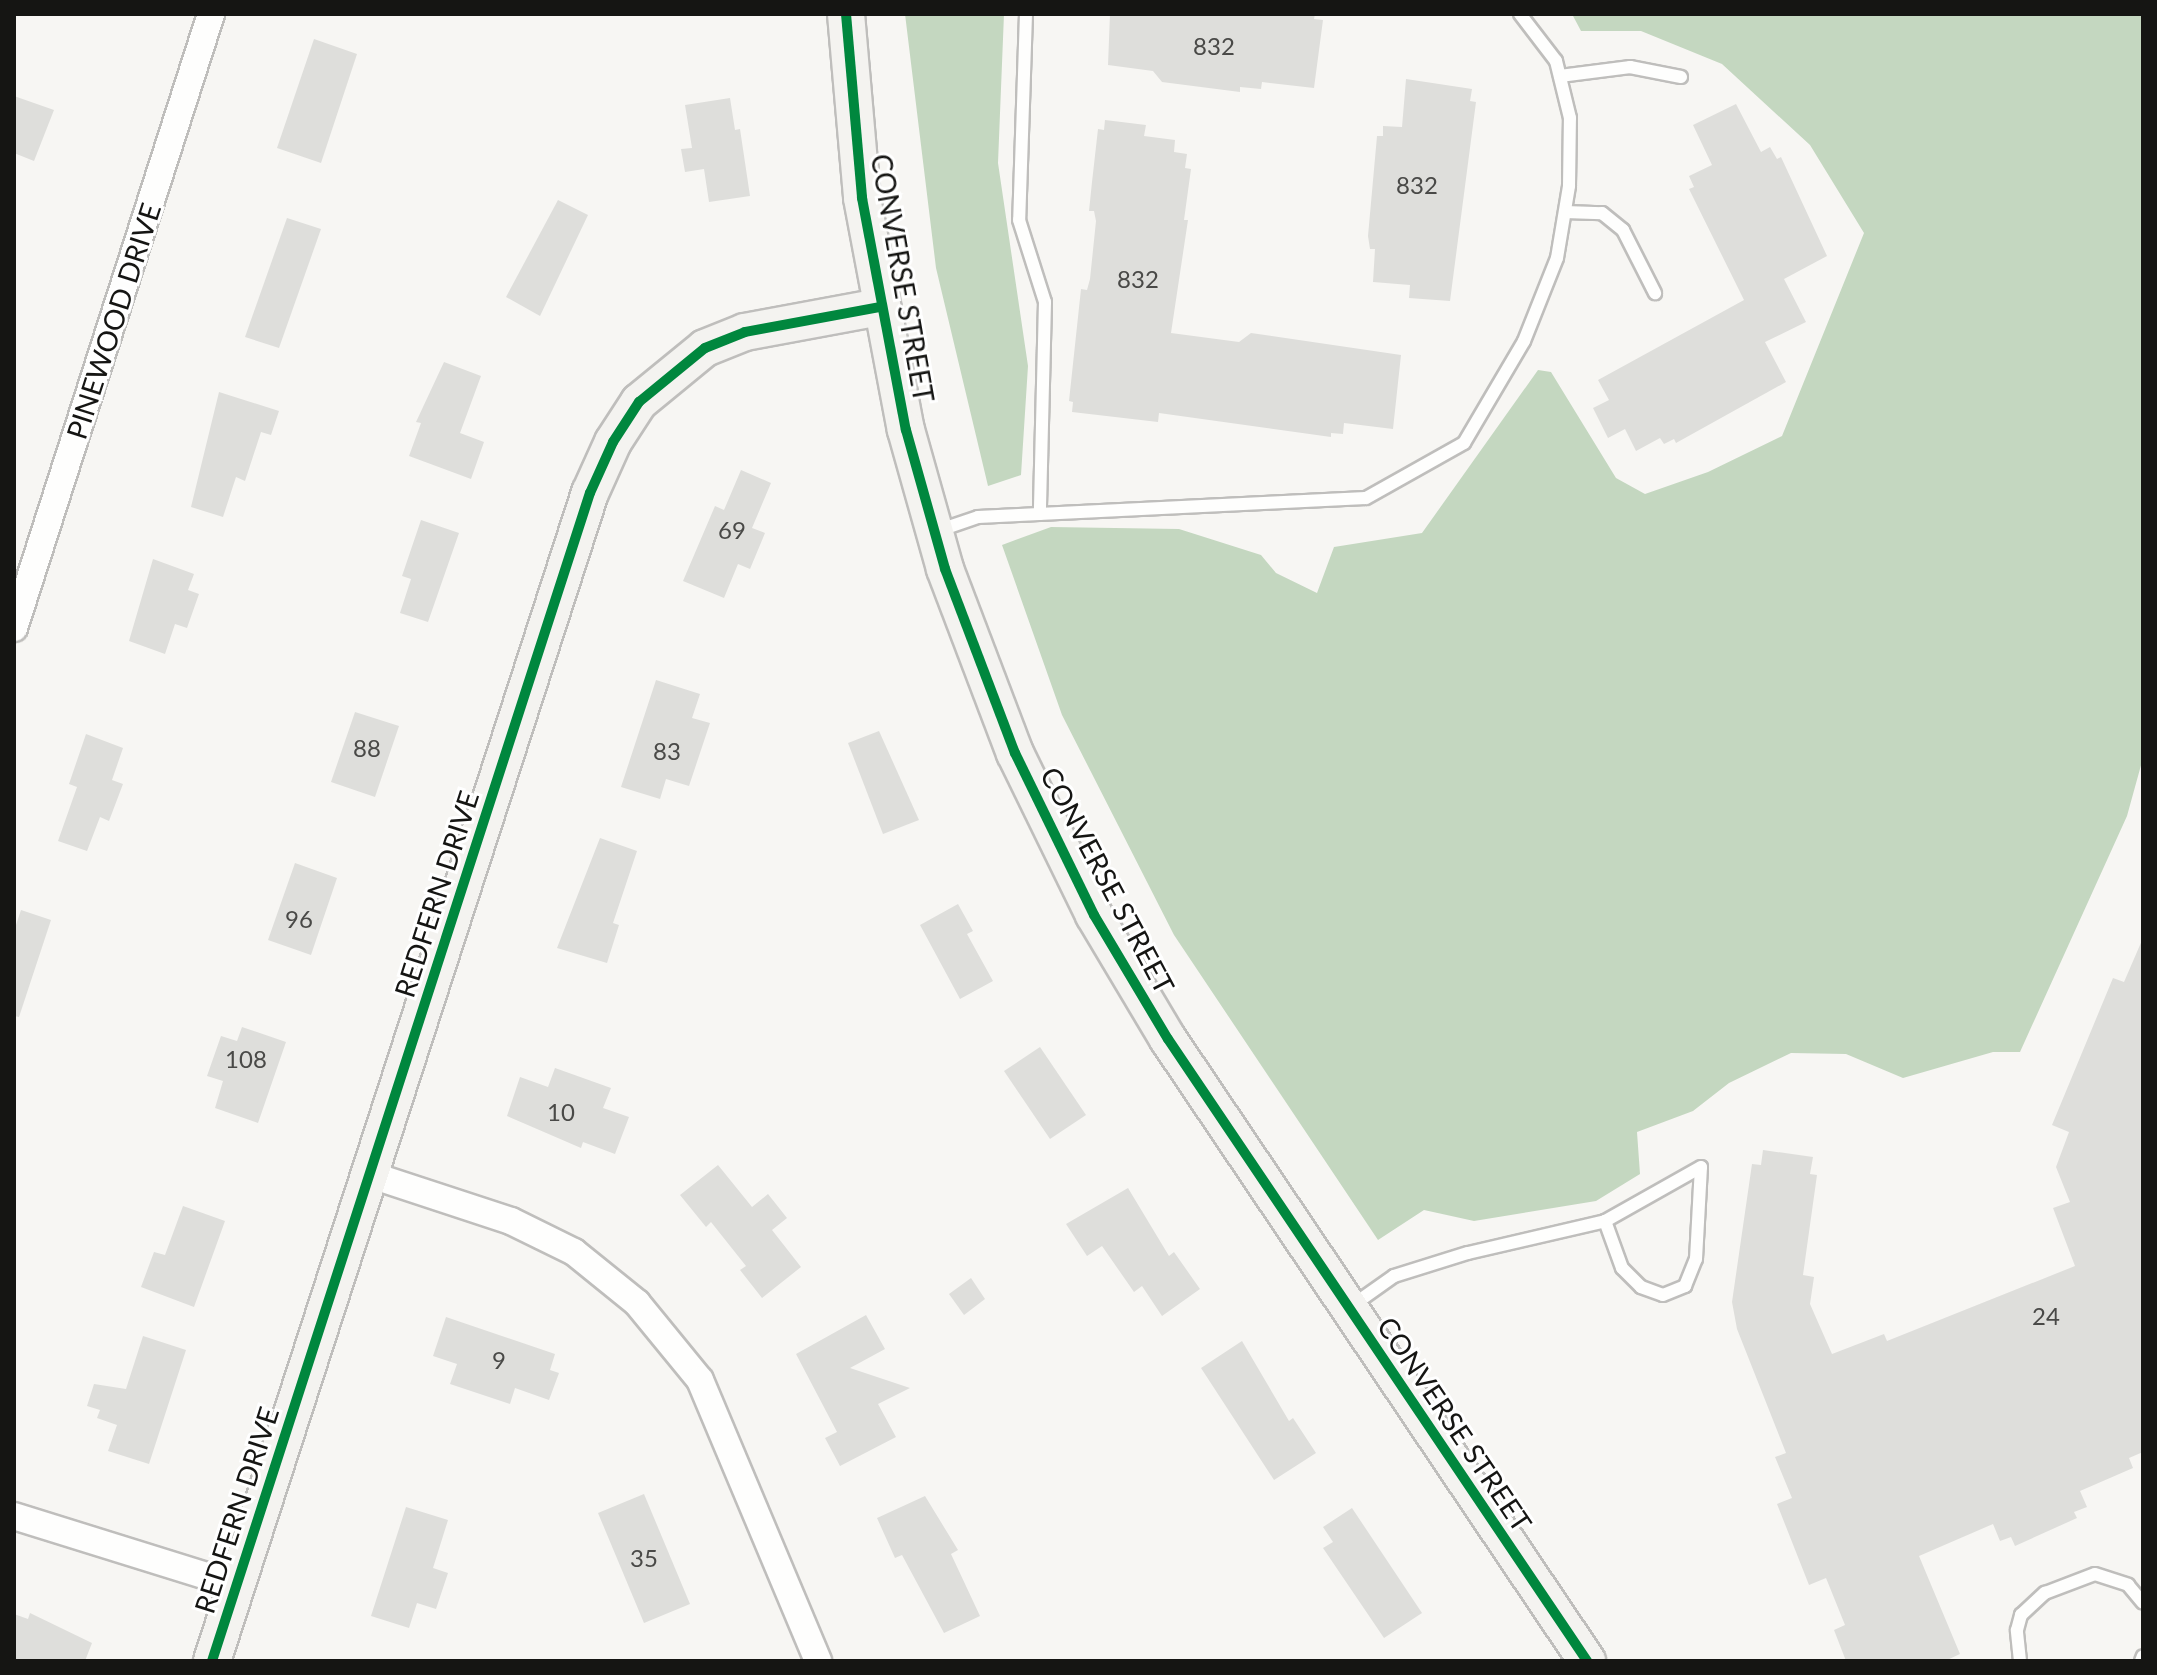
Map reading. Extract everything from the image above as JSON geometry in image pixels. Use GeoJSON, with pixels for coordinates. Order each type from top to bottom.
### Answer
{"type":"FeatureCollection","features":[{"type":"Feature","properties":{"kind":"main road","name":"CONVERSE STREET"},"geometry":{"type":"LineString","coordinates":[[846,14],[862,198],[880,307],[934,532],[1009,740],[1094,915],[1168,1039],[1587,1661]]}},
{"type":"Feature","properties":{"kind":"main road","name":"REDFERN DRIVE"},"geometry":{"type":"LineString","coordinates":[[212,1661],[590,493],[613,442],[639,402],[705,348],[745,332],[880,307]]}},
{"type":"Feature","properties":{"kind":"street","name":"PINEWOOD DRIVE"},"geometry":{"type":"LineString","coordinates":[[14,628],[211,14]]}},
{"type":"Feature","properties":{"kind":"street"},"geometry":{"type":"LineString","coordinates":[[371,1175],[511,1221],[574,1252],[637,1303],[700,1380],[818,1661]]}},
{"type":"Feature","properties":{"kind":"street"},"geometry":{"type":"LineString","coordinates":[[14,1516],[236,1585]]}},
{"type":"Feature","properties":{"kind":"lane"},"geometry":{"type":"LineString","coordinates":[[1026,14],[1019,220],[1045,302],[1040,514]]}},
{"type":"Feature","properties":{"kind":"lane"},"geometry":{"type":"LineString","coordinates":[[934,532],[978,517],[1366,498],[1464,443],[1524,341],[1557,258],[1565,212],[1570,118],[1556,61],[1520,14]]}},
{"type":"Feature","properties":{"kind":"lane"},"geometry":{"type":"LineString","coordinates":[[1560,76],[1630,67],[1681,77]]}},
{"type":"Feature","properties":{"kind":"lane"},"geometry":{"type":"LineString","coordinates":[[1565,212],[1602,213],[1623,230],[1655,293]]}},
{"type":"Feature","properties":{"kind":"lane"},"geometry":{"type":"LineString","coordinates":[[1347,1309],[1394,1276],[1468,1253],[1605,1221],[1701,1167],[1696,1259],[1685,1286],[1663,1295],[1641,1287],[1622,1268],[1605,1221]]}},
{"type":"Feature","properties":{"kind":"lane"},"geometry":{"type":"LineString","coordinates":[[2020,1661],[2017,1630],[2021,1615],[2045,1593],[2095,1574],[2128,1585],[2143,1603]]}},
{"type":"Feature","properties":{"kind":"green space"},"geometry":{"type":"Polygon","coordinates":[[[905,14],[1004,14],[998,163],[1028,366],[1021,475],[988,486],[936,268],[905,14]]]}},
{"type":"Feature","properties":{"kind":"green space"},"geometry":{"type":"Polygon","coordinates":[[[1572,14],[2143,14],[2143,758],[2127,816],[2020,1052],[1993,1052],[1903,1078],[1846,1054],[1791,1053],[1729,1083],[1693,1111],[1637,1132],[1640,1174],[1596,1201],[1474,1221],[1424,1210],[1378,1240],[1174,935],[1062,715],[1002,545],[1051,527],[1179,529],[1261,555],[1276,573],[1317,593],[1334,547],[1422,533],[1538,370],[1551,372],[1616,478],[1645,494],[1708,472],[1782,436],[1864,233],[1810,145],[1722,64],[1641,31],[1581,31],[1572,14]]]}},
{"type":"Feature","properties":{"kind":"building"},"geometry":{"type":"Polygon","coordinates":[[[1110,14],[1315,14],[1314,19],[1323,20],[1314,88],[1262,82],[1261,89],[1240,87],[1240,92],[1162,82],[1153,71],[1108,65],[1110,14]]]}},
{"type":"Feature","properties":{"kind":"building"},"geometry":{"type":"Polygon","coordinates":[[[314,39],[357,54],[321,163],[277,148],[314,39]]]}},
{"type":"Feature","properties":{"kind":"building"},"geometry":{"type":"Polygon","coordinates":[[[1406,79],[1472,89],[1470,101],[1476,102],[1450,301],[1409,298],[1410,285],[1373,282],[1375,249],[1370,249],[1368,236],[1377,136],[1383,136],[1383,126],[1402,127],[1406,79]]]}},
{"type":"Feature","properties":{"kind":"building"},"geometry":{"type":"Polygon","coordinates":[[[14,96],[54,110],[34,161],[14,153],[14,96]]]}},
{"type":"Feature","properties":{"kind":"building"},"geometry":{"type":"Polygon","coordinates":[[[730,98],[735,130],[740,129],[750,196],[709,202],[704,169],[685,172],[681,149],[692,148],[685,105],[730,98]]]}},
{"type":"Feature","properties":{"kind":"building"},"geometry":{"type":"Polygon","coordinates":[[[1736,104],[1761,152],[1770,147],[1777,159],[1781,157],[1827,256],[1784,279],[1806,322],[1765,342],[1786,382],[1676,443],[1674,439],[1664,444],[1660,438],[1636,451],[1625,429],[1608,438],[1593,408],[1609,400],[1598,380],[1744,300],[1689,189],[1694,187],[1689,176],[1712,165],[1693,125],[1736,104]]]}},
{"type":"Feature","properties":{"kind":"building"},"geometry":{"type":"Polygon","coordinates":[[[1105,120],[1146,125],[1144,136],[1175,140],[1174,152],[1187,154],[1185,168],[1191,169],[1184,220],[1188,220],[1171,333],[1239,342],[1251,333],[1401,355],[1393,429],[1344,423],[1343,434],[1331,433],[1331,437],[1159,413],[1158,422],[1072,412],[1073,402],[1069,401],[1081,289],[1087,290],[1090,279],[1096,221],[1094,211],[1089,211],[1092,182],[1098,129],[1104,130],[1105,120]]]}},
{"type":"Feature","properties":{"kind":"building"},"geometry":{"type":"Polygon","coordinates":[[[558,200],[588,215],[540,316],[506,297],[558,200]]]}},
{"type":"Feature","properties":{"kind":"building"},"geometry":{"type":"Polygon","coordinates":[[[287,218],[321,229],[279,348],[245,337],[287,218]]]}},
{"type":"Feature","properties":{"kind":"building"},"geometry":{"type":"Polygon","coordinates":[[[444,362],[481,376],[460,433],[484,442],[471,479],[409,456],[421,423],[416,422],[444,362]]]}},
{"type":"Feature","properties":{"kind":"building"},"geometry":{"type":"Polygon","coordinates":[[[219,392],[279,411],[271,435],[261,432],[245,481],[236,477],[223,517],[191,507],[219,392]]]}},
{"type":"Feature","properties":{"kind":"building"},"geometry":{"type":"Polygon","coordinates":[[[741,470],[771,483],[752,528],[765,533],[750,569],[738,564],[724,598],[683,581],[715,506],[724,510],[741,470]]]}},
{"type":"Feature","properties":{"kind":"building"},"geometry":{"type":"Polygon","coordinates":[[[421,520],[459,533],[428,622],[400,613],[411,579],[402,576],[421,520]]]}},
{"type":"Feature","properties":{"kind":"building"},"geometry":{"type":"Polygon","coordinates":[[[153,559],[194,574],[188,590],[199,594],[187,628],[175,624],[165,654],[129,641],[153,559]]]}},
{"type":"Feature","properties":{"kind":"building"},"geometry":{"type":"Polygon","coordinates":[[[656,680],[700,694],[692,718],[710,723],[689,786],[666,779],[660,799],[621,787],[656,680]]]}},
{"type":"Feature","properties":{"kind":"building"},"geometry":{"type":"Polygon","coordinates":[[[355,712],[399,726],[375,797],[331,782],[355,712]]]}},
{"type":"Feature","properties":{"kind":"building"},"geometry":{"type":"Polygon","coordinates":[[[879,731],[919,820],[883,834],[848,743],[879,731]]]}},
{"type":"Feature","properties":{"kind":"building"},"geometry":{"type":"Polygon","coordinates":[[[86,734],[123,748],[112,780],[123,784],[109,821],[100,817],[87,851],[58,841],[77,787],[69,784],[86,734]]]}},
{"type":"Feature","properties":{"kind":"building"},"geometry":{"type":"Polygon","coordinates":[[[600,838],[637,851],[613,923],[619,925],[607,963],[557,948],[600,838]]]}},
{"type":"Feature","properties":{"kind":"building"},"geometry":{"type":"Polygon","coordinates":[[[295,863],[337,878],[311,955],[268,940],[295,863]]]}},
{"type":"Feature","properties":{"kind":"building"},"geometry":{"type":"Polygon","coordinates":[[[958,904],[973,931],[967,934],[993,981],[960,999],[920,925],[958,904]]]}},
{"type":"Feature","properties":{"kind":"building"},"geometry":{"type":"Polygon","coordinates":[[[21,910],[51,920],[19,1017],[14,1016],[14,931],[21,910]]]}},
{"type":"Feature","properties":{"kind":"building"},"geometry":{"type":"Polygon","coordinates":[[[2143,938],[2143,1452],[2129,1458],[2133,1468],[2080,1491],[2087,1507],[2074,1512],[2077,1518],[2015,1546],[2011,1537],[2000,1541],[1993,1524],[1919,1556],[1960,1654],[1945,1661],[1846,1661],[1834,1630],[1845,1625],[1826,1578],[1809,1585],[1777,1504],[1792,1498],[1775,1457],[1786,1453],[1737,1329],[1732,1302],[1752,1164],[1761,1165],[1763,1150],[1813,1157],[1810,1174],[1817,1175],[1803,1275],[1814,1277],[1810,1304],[1832,1354],[1884,1334],[1887,1341],[2075,1266],[2053,1208],[2070,1202],[2056,1167],[2069,1132],[2052,1125],[2113,978],[2124,982],[2143,938]]]}},
{"type":"Feature","properties":{"kind":"building"},"geometry":{"type":"Polygon","coordinates":[[[242,1027],[286,1042],[258,1123],[215,1108],[223,1081],[207,1076],[221,1036],[237,1041],[242,1027]]]}},
{"type":"Feature","properties":{"kind":"building"},"geometry":{"type":"Polygon","coordinates":[[[1040,1047],[1086,1115],[1050,1139],[1004,1071],[1040,1047]]]}},
{"type":"Feature","properties":{"kind":"building"},"geometry":{"type":"Polygon","coordinates":[[[555,1068],[611,1088],[603,1108],[629,1117],[615,1154],[583,1142],[581,1148],[507,1116],[520,1077],[548,1087],[555,1068]]]}},
{"type":"Feature","properties":{"kind":"building"},"geometry":{"type":"Polygon","coordinates":[[[718,1165],[752,1207],[768,1194],[787,1218],[772,1230],[801,1267],[762,1298],[740,1270],[746,1266],[711,1222],[706,1227],[680,1195],[718,1165]]]}},
{"type":"Feature","properties":{"kind":"building"},"geometry":{"type":"Polygon","coordinates":[[[1128,1188],[1169,1256],[1174,1252],[1200,1289],[1162,1316],[1142,1286],[1134,1292],[1102,1246],[1087,1256],[1066,1224],[1128,1188]]]}},
{"type":"Feature","properties":{"kind":"building"},"geometry":{"type":"Polygon","coordinates":[[[183,1206],[225,1221],[194,1307],[141,1287],[154,1252],[165,1255],[183,1206]]]}},
{"type":"Feature","properties":{"kind":"building"},"geometry":{"type":"Polygon","coordinates":[[[971,1278],[985,1299],[964,1315],[949,1294],[971,1278]]]}},
{"type":"Feature","properties":{"kind":"building"},"geometry":{"type":"Polygon","coordinates":[[[866,1315],[885,1349],[850,1368],[910,1388],[878,1404],[896,1437],[840,1466],[825,1438],[837,1432],[796,1354],[866,1315]]]}},
{"type":"Feature","properties":{"kind":"building"},"geometry":{"type":"Polygon","coordinates":[[[446,1317],[555,1354],[550,1370],[559,1373],[549,1400],[515,1388],[510,1404],[450,1384],[457,1364],[433,1356],[446,1317]]]}},
{"type":"Feature","properties":{"kind":"building"},"geometry":{"type":"Polygon","coordinates":[[[143,1336],[186,1350],[149,1464],[108,1451],[117,1425],[97,1418],[100,1410],[87,1406],[94,1384],[126,1389],[143,1336]]]}},
{"type":"Feature","properties":{"kind":"building"},"geometry":{"type":"Polygon","coordinates":[[[1242,1341],[1289,1421],[1293,1418],[1316,1453],[1274,1480],[1201,1368],[1242,1341]]]}},
{"type":"Feature","properties":{"kind":"building"},"geometry":{"type":"Polygon","coordinates":[[[644,1494],[690,1604],[644,1623],[598,1513],[644,1494]]]}},
{"type":"Feature","properties":{"kind":"building"},"geometry":{"type":"Polygon","coordinates":[[[925,1496],[958,1550],[951,1554],[980,1616],[944,1633],[902,1555],[895,1558],[877,1518],[925,1496]]]}},
{"type":"Feature","properties":{"kind":"building"},"geometry":{"type":"Polygon","coordinates":[[[406,1507],[448,1520],[433,1568],[448,1573],[436,1609],[417,1603],[409,1628],[371,1616],[406,1507]]]}},
{"type":"Feature","properties":{"kind":"building"},"geometry":{"type":"Polygon","coordinates":[[[1352,1508],[1422,1613],[1384,1638],[1323,1548],[1333,1542],[1323,1527],[1352,1508]]]}},
{"type":"Feature","properties":{"kind":"building"},"geometry":{"type":"Polygon","coordinates":[[[30,1613],[92,1643],[85,1661],[14,1661],[14,1614],[28,1619],[30,1613]]]}},
{"type":"Feature","properties":{"kind":"cycle path"},"geometry":{"type":"LineString","coordinates":[[846,14],[862,198],[906,430],[945,569],[1015,753],[1094,915],[1168,1039],[1587,1661]]}},
{"type":"Feature","properties":{"kind":"cycle path"},"geometry":{"type":"LineString","coordinates":[[212,1661],[590,493],[613,442],[639,402],[705,348],[745,332],[880,307]]}}]}
